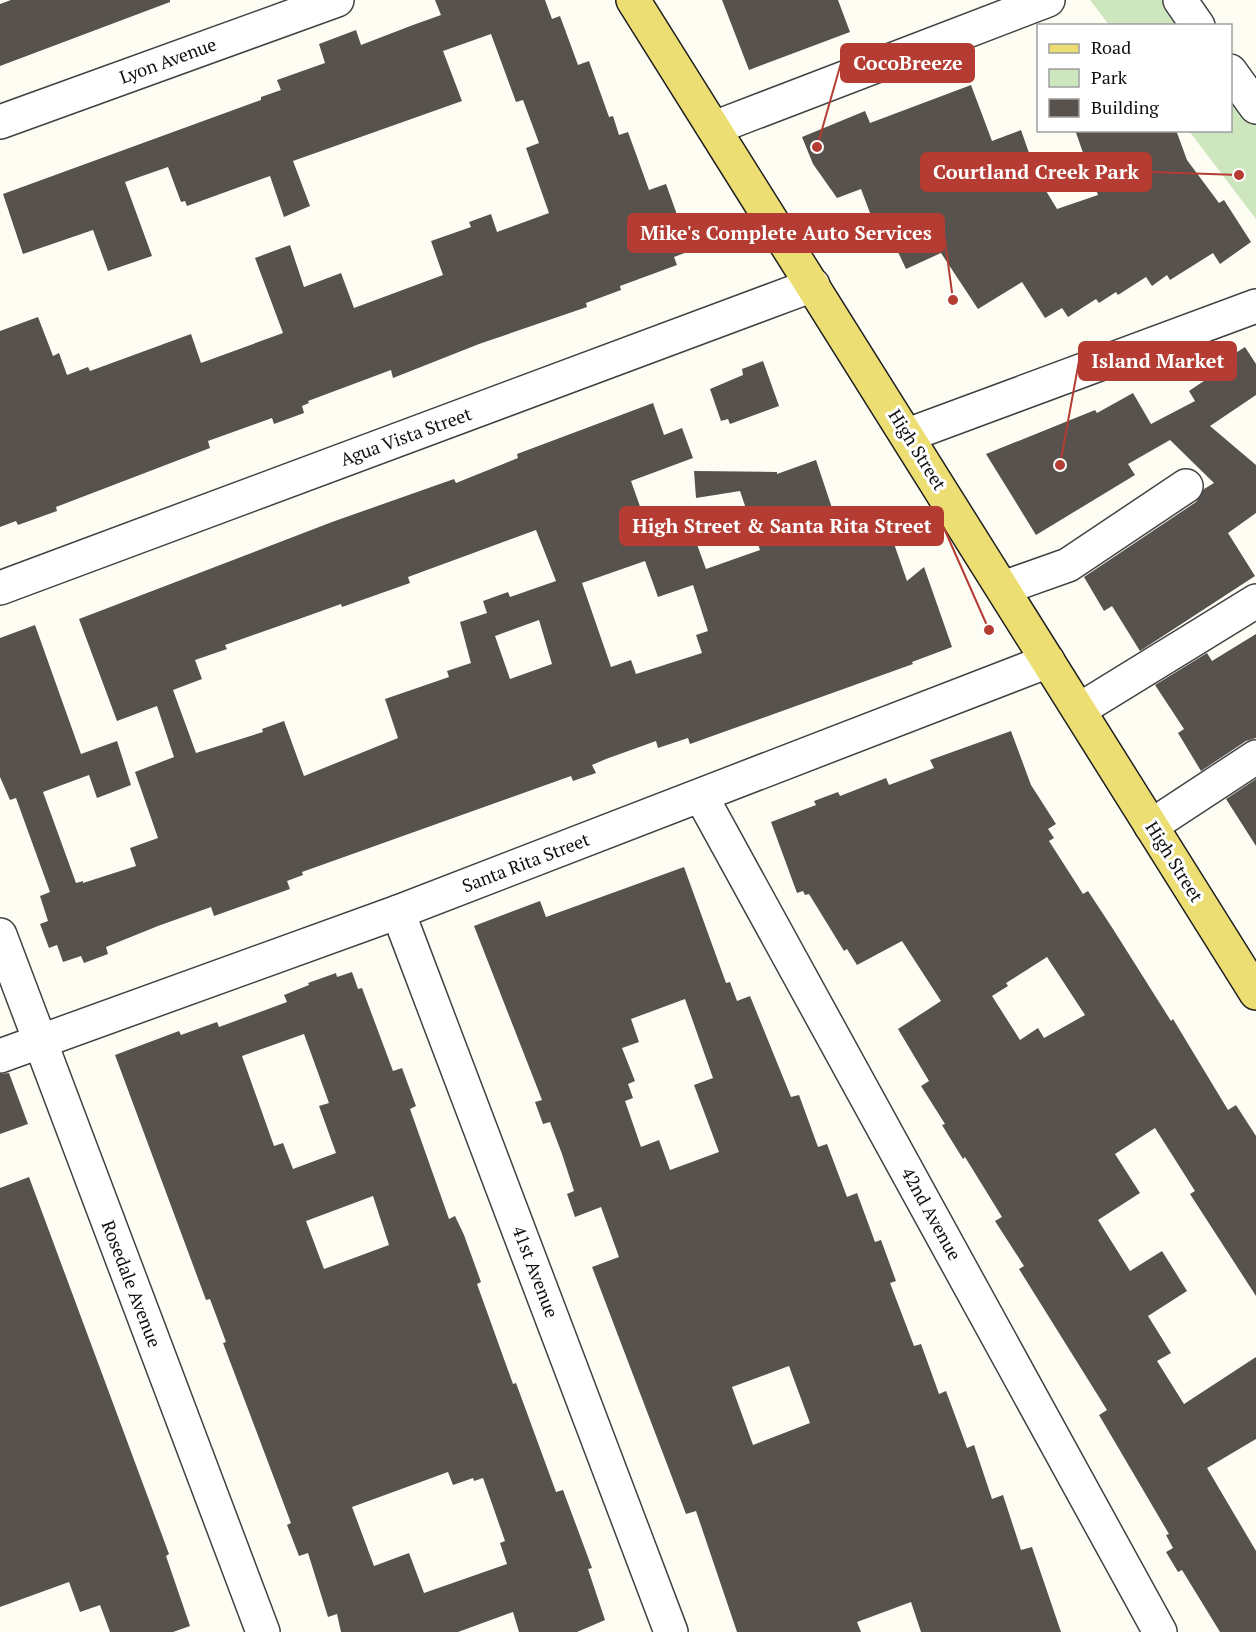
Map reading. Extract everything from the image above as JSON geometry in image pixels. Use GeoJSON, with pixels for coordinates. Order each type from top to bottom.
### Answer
{"type":"FeatureCollection","features":[{"type":"Feature","properties":{"kind":"main road","name":"High Street"},"geometry":{"type":"LineString","coordinates":[[633,0],[1256,993]]}},
{"type":"Feature","properties":{"kind":"street","name":"Lyon Avenue"},"geometry":{"type":"LineString","coordinates":[[0,122],[337,0]]}},
{"type":"Feature","properties":{"kind":"street"},"geometry":{"type":"LineString","coordinates":[[714,128],[1048,0]]}},
{"type":"Feature","properties":{"kind":"street"},"geometry":{"type":"LineString","coordinates":[[1180,0],[1197,24]]}},
{"type":"Feature","properties":{"kind":"street"},"geometry":{"type":"LineString","coordinates":[[1232,74],[1256,107]]}},
{"type":"Feature","properties":{"kind":"street","name":"Agua Vista Street"},"geometry":{"type":"LineString","coordinates":[[0,588],[813,285]]}},
{"type":"Feature","properties":{"kind":"street"},"geometry":{"type":"LineString","coordinates":[[908,435],[1256,306]]}},
{"type":"Feature","properties":{"kind":"street"},"geometry":{"type":"LineString","coordinates":[[1003,588],[1068,565],[1186,486]]}},
{"type":"Feature","properties":{"kind":"street"},"geometry":{"type":"LineString","coordinates":[[1078,710],[1256,601]]}},
{"type":"Feature","properties":{"kind":"street","name":"Santa Rita Street"},"geometry":{"type":"LineString","coordinates":[[0,1056],[398,912],[1048,661]]}},
{"type":"Feature","properties":{"kind":"street"},"geometry":{"type":"LineString","coordinates":[[1151,826],[1256,757]]}},
{"type":"Feature","properties":{"kind":"street","name":"42nd Avenue"},"geometry":{"type":"LineString","coordinates":[[701,796],[1160,1632]]}},
{"type":"Feature","properties":{"kind":"street","name":"41st Avenue"},"geometry":{"type":"LineString","coordinates":[[398,912],[672,1632]]}},
{"type":"Feature","properties":{"kind":"street","name":"Rosedale Avenue"},"geometry":{"type":"LineString","coordinates":[[0,935],[263,1632]]}},
{"type":"Feature","properties":{"kind":"green space"},"geometry":{"type":"Polygon","coordinates":[[[1090,0],[1163,0],[1180,24],[1108,24],[1090,0]]]}},
{"type":"Feature","properties":{"kind":"green space"},"geometry":{"type":"Polygon","coordinates":[[[1232,89],[1256,124],[1256,219],[1190,132],[1232,132],[1232,89]]]}},
{"type":"Feature","properties":{"kind":"building"},"geometry":{"type":"Polygon","coordinates":[[[11,0],[170,0],[170,2],[0,66],[0,4],[11,0]]]}},
{"type":"Feature","properties":{"kind":"building"},"geometry":{"type":"Polygon","coordinates":[[[435,0],[545,0],[552,19],[560,16],[578,65],[589,61],[609,117],[613,116],[619,135],[628,132],[649,190],[666,184],[690,251],[674,257],[677,265],[620,286],[621,290],[586,303],[587,307],[479,344],[393,378],[391,370],[308,401],[309,403],[302,406],[304,413],[274,424],[272,418],[208,441],[210,448],[56,507],[57,511],[18,525],[16,521],[0,527],[0,331],[38,317],[53,356],[59,353],[67,375],[88,367],[90,371],[191,334],[201,363],[283,333],[255,258],[290,245],[304,287],[341,273],[354,308],[443,275],[431,241],[471,227],[469,222],[491,214],[497,232],[549,213],[526,148],[539,143],[523,100],[516,102],[491,34],[443,51],[462,101],[293,161],[310,206],[284,217],[270,176],[187,206],[185,201],[181,202],[168,167],[125,182],[152,256],[108,271],[93,230],[23,254],[3,194],[261,100],[261,97],[281,90],[277,80],[325,63],[319,44],[356,30],[361,45],[441,15],[435,0]]]}},
{"type":"Feature","properties":{"kind":"building"},"geometry":{"type":"Polygon","coordinates":[[[722,0],[838,0],[850,32],[749,70],[722,0]]]}},
{"type":"Feature","properties":{"kind":"building"},"geometry":{"type":"Polygon","coordinates":[[[971,85],[992,141],[1021,130],[1037,176],[1057,209],[1098,195],[1076,132],[1177,132],[1187,160],[1219,203],[1224,200],[1251,242],[1220,264],[1213,253],[1170,280],[1167,275],[1152,286],[1146,277],[1118,295],[1116,292],[1099,303],[1096,299],[1068,317],[1062,308],[1045,318],[1022,282],[978,309],[941,253],[906,269],[882,218],[873,221],[861,189],[837,198],[813,164],[802,137],[865,111],[870,123],[971,85]]]}},
{"type":"Feature","properties":{"kind":"building"},"geometry":{"type":"Polygon","coordinates":[[[1245,347],[1256,364],[1256,395],[1210,426],[1256,465],[1256,513],[1228,533],[1255,576],[1140,651],[1112,606],[1104,611],[1084,577],[1196,502],[1204,489],[1214,483],[1170,440],[1128,464],[1135,475],[1036,535],[986,454],[1095,410],[1097,413],[1133,393],[1151,424],[1195,401],[1189,391],[1229,364],[1226,359],[1245,347]]]}},
{"type":"Feature","properties":{"kind":"building"},"geometry":{"type":"Polygon","coordinates":[[[763,361],[779,406],[730,424],[728,419],[721,421],[710,389],[743,375],[742,369],[763,361]]]}},
{"type":"Feature","properties":{"kind":"building"},"geometry":{"type":"Polygon","coordinates":[[[653,403],[664,435],[682,428],[693,458],[631,481],[647,526],[685,512],[706,569],[760,550],[740,491],[696,498],[694,471],[777,472],[777,474],[816,460],[836,520],[854,513],[858,524],[884,515],[907,581],[924,567],[952,647],[912,662],[913,664],[690,744],[688,738],[658,748],[656,741],[592,765],[596,773],[573,781],[571,776],[302,872],[303,875],[287,881],[290,889],[214,916],[211,907],[158,926],[106,947],[108,954],[84,963],[81,956],[63,962],[57,945],[49,948],[40,924],[48,921],[40,896],[50,892],[16,798],[10,800],[0,777],[0,638],[35,625],[81,754],[117,741],[131,785],[97,798],[89,775],[43,792],[76,883],[83,881],[83,883],[136,866],[130,848],[158,838],[135,772],[174,757],[157,706],[117,721],[79,619],[332,522],[454,479],[456,483],[518,458],[517,454],[653,403]],[[536,530],[408,577],[410,583],[342,607],[341,604],[225,645],[227,649],[195,660],[202,679],[173,690],[196,753],[263,732],[262,729],[284,721],[304,776],[398,738],[385,699],[449,677],[447,671],[471,663],[460,622],[487,613],[483,601],[508,592],[510,597],[556,581],[536,530]],[[645,561],[582,583],[611,667],[631,660],[636,674],[702,653],[696,635],[708,631],[693,585],[658,597],[645,561]],[[539,620],[495,636],[510,679],[552,664],[539,620]]]}},
{"type":"Feature","properties":{"kind":"building"},"geometry":{"type":"Polygon","coordinates":[[[1256,634],[1256,738],[1246,741],[1201,771],[1178,733],[1184,729],[1155,685],[1207,653],[1212,661],[1256,634]]]}},
{"type":"Feature","properties":{"kind":"building"},"geometry":{"type":"Polygon","coordinates":[[[1011,731],[1031,785],[1056,824],[1048,829],[1054,838],[1049,841],[1083,894],[1088,891],[1171,1021],[1173,1019],[1228,1110],[1236,1105],[1256,1136],[1256,1296],[1190,1194],[1195,1191],[1155,1128],[1115,1154],[1140,1193],[1098,1220],[1130,1271],[1162,1251],[1187,1291],[1148,1316],[1171,1353],[1157,1361],[1184,1404],[1256,1357],[1256,1439],[1207,1468],[1256,1551],[1256,1632],[1220,1632],[1182,1570],[1178,1572],[1166,1552],[1173,1548],[1166,1535],[1169,1534],[1099,1415],[1107,1410],[1019,1269],[1024,1266],[995,1221],[1002,1217],[965,1157],[963,1159],[942,1125],[945,1124],[921,1086],[929,1081],[898,1029],[941,1001],[902,941],[857,965],[847,949],[844,951],[809,894],[805,895],[803,891],[797,893],[771,822],[816,805],[814,801],[838,792],[840,796],[886,778],[889,785],[934,768],[930,760],[1011,731]],[[1047,957],[1006,983],[1008,986],[992,996],[1020,1040],[1038,1028],[1044,1038],[1085,1015],[1047,957]]]}},
{"type":"Feature","properties":{"kind":"building"},"geometry":{"type":"Polygon","coordinates":[[[1256,779],[1256,846],[1226,799],[1256,779]]]}},
{"type":"Feature","properties":{"kind":"building"},"geometry":{"type":"Polygon","coordinates":[[[684,867],[726,983],[730,982],[737,1001],[750,996],[791,1097],[799,1095],[818,1147],[827,1144],[847,1197],[857,1193],[875,1242],[881,1240],[896,1281],[890,1283],[914,1346],[921,1344],[939,1394],[946,1391],[967,1448],[974,1445],[992,1499],[1003,1495],[1021,1550],[1032,1547],[1061,1632],[921,1632],[911,1602],[857,1622],[861,1632],[737,1632],[696,1511],[686,1514],[592,1267],[619,1257],[601,1207],[575,1217],[567,1194],[574,1191],[562,1154],[550,1122],[543,1124],[535,1102],[542,1100],[474,926],[540,901],[546,917],[684,867]],[[685,999],[631,1019],[639,1042],[622,1048],[635,1081],[628,1084],[633,1098],[625,1101],[641,1147],[659,1140],[670,1170],[719,1152],[694,1085],[713,1078],[685,999]],[[789,1366],[732,1387],[753,1445],[810,1423],[789,1366]]]}},
{"type":"Feature","properties":{"kind":"building"},"geometry":{"type":"Polygon","coordinates":[[[352,972],[358,989],[362,988],[393,1071],[402,1068],[416,1106],[410,1109],[449,1219],[455,1216],[464,1235],[481,1282],[477,1284],[513,1384],[516,1383],[556,1492],[563,1490],[592,1568],[588,1569],[605,1620],[577,1632],[519,1632],[513,1612],[458,1632],[341,1632],[337,1614],[328,1617],[308,1553],[299,1556],[287,1525],[291,1523],[223,1343],[226,1342],[210,1299],[206,1300],[115,1055],[179,1031],[181,1035],[217,1022],[219,1027],[287,1002],[284,995],[309,985],[308,983],[336,973],[337,977],[352,972]],[[304,1034],[242,1056],[274,1146],[283,1143],[293,1169],[336,1153],[319,1106],[329,1103],[304,1034]],[[373,1196],[306,1221],[324,1269],[389,1245],[373,1196]],[[448,1472],[352,1507],[374,1566],[409,1553],[424,1593],[507,1564],[500,1543],[505,1541],[483,1478],[474,1481],[473,1478],[453,1485],[448,1472]]]}},
{"type":"Feature","properties":{"kind":"building"},"geometry":{"type":"Polygon","coordinates":[[[9,1073],[28,1124],[0,1134],[0,1074],[9,1073]]]}},
{"type":"Feature","properties":{"kind":"building"},"geometry":{"type":"Polygon","coordinates":[[[29,1177],[169,1554],[166,1556],[190,1626],[173,1632],[110,1632],[100,1605],[80,1612],[69,1582],[0,1607],[0,1188],[29,1177]]]}},
{"type":"Feature","properties":{"kind":"place","name":"CocoBreeze"},"geometry":{"type":"Point","coordinates":[817,147]}},
{"type":"Feature","properties":{"kind":"place","name":"Courtland Creek Park"},"geometry":{"type":"Point","coordinates":[1239,175]}},
{"type":"Feature","properties":{"kind":"place","name":"Mike's Complete Auto Services"},"geometry":{"type":"Point","coordinates":[953,300]}},
{"type":"Feature","properties":{"kind":"place","name":"Island Market"},"geometry":{"type":"Point","coordinates":[1060,465]}},
{"type":"Feature","properties":{"kind":"place","name":"High Street & Santa Rita Street"},"geometry":{"type":"Point","coordinates":[989,630]}}]}
